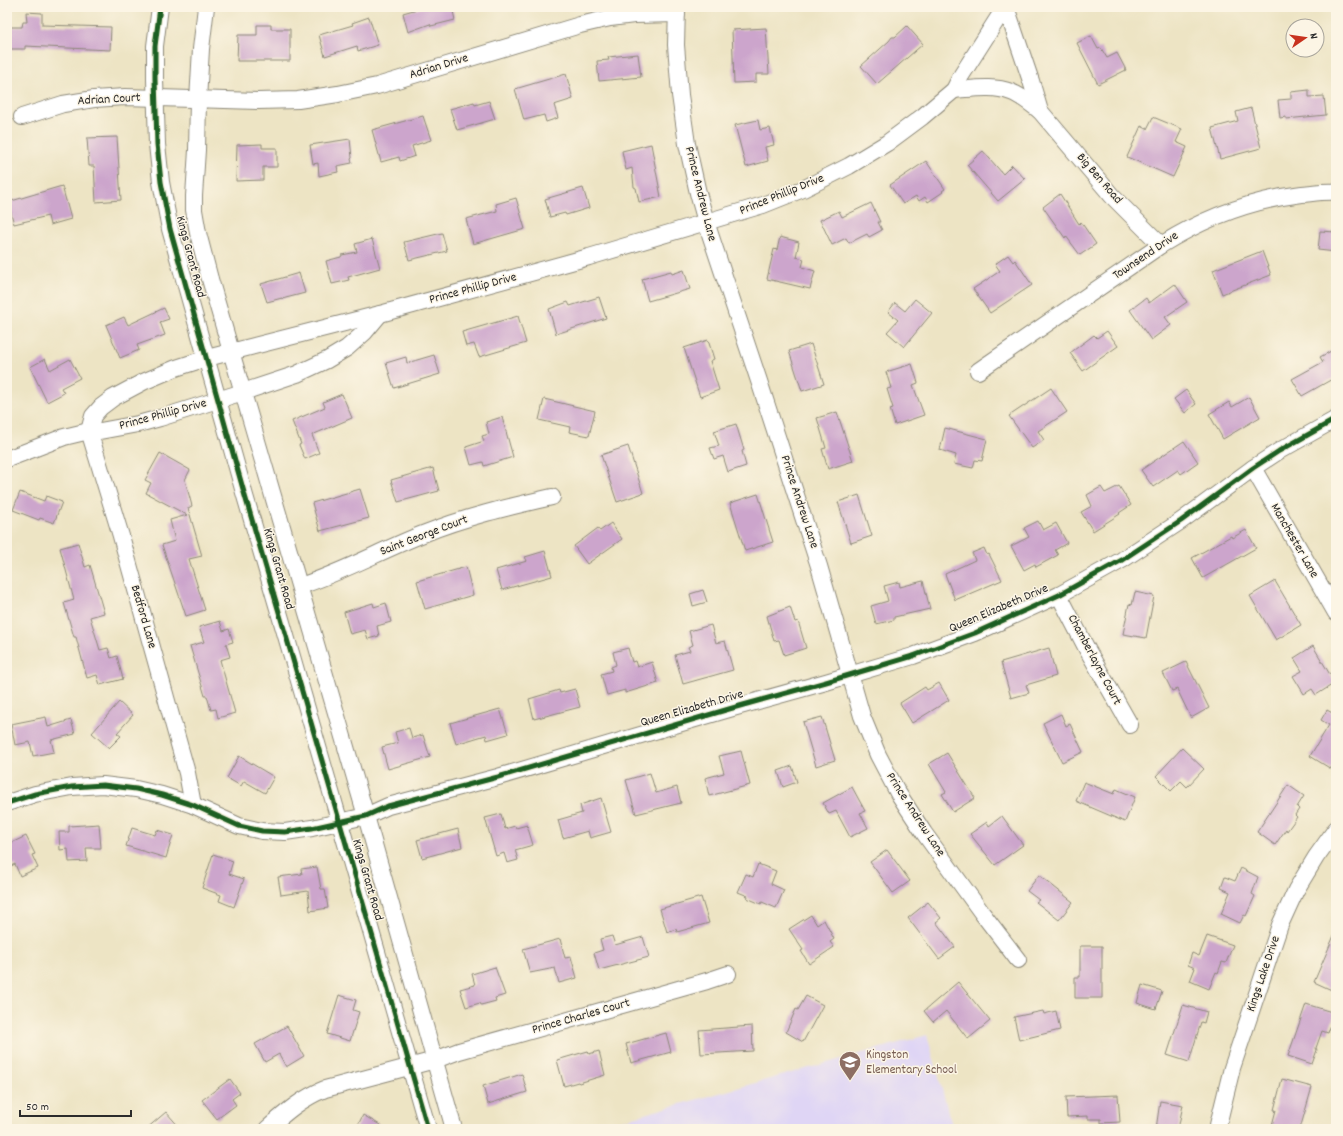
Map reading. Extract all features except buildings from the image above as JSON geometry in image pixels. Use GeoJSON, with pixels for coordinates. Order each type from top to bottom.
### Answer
{"type":"FeatureCollection","features":[{"type":"Feature","properties":{"kind":"street","name":"Kings Grant Road"},"geometry":{"type":"LineString","coordinates":[[160,7],[155,46],[155,99],[161,182],[170,229],[339,823],[428,1129]]}},
{"type":"Feature","properties":{"kind":"street","name":"Kings Grant Road"},"geometry":{"type":"LineString","coordinates":[[206,7],[201,49],[194,210],[198,233],[231,353],[366,816],[454,1129]]}},
{"type":"Feature","properties":{"kind":"street","name":"Prince Phillip Drive"},"geometry":{"type":"LineString","coordinates":[[89,431],[93,416],[101,407],[113,398],[143,382],[176,368],[207,358],[380,314],[589,257],[763,205],[803,189],[849,166],[886,143],[922,118],[954,90],[961,76],[1005,7]]}},
{"type":"Feature","properties":{"kind":"street","name":"Big Ben Road"},"geometry":{"type":"LineString","coordinates":[[1005,7],[1029,74],[1040,111]]}},
{"type":"Feature","properties":{"kind":"street","name":"Adrian Drive"},"geometry":{"type":"LineString","coordinates":[[198,100],[298,100],[338,94],[377,86],[580,25],[610,18],[677,10]]}},
{"type":"Feature","properties":{"kind":"street","name":"Prince Andrew Lane"},"geometry":{"type":"LineString","coordinates":[[677,10],[676,44],[680,94],[687,144],[698,193],[706,222],[760,381],[819,566],[862,716],[878,755],[898,793],[924,833],[1018,960]]}},
{"type":"Feature","properties":{"kind":"street","name":"Big Ben Road"},"geometry":{"type":"LineString","coordinates":[[954,90],[989,88],[1011,92],[1040,111],[1112,196],[1161,244]]}},
{"type":"Feature","properties":{"kind":"street","name":"Adrian Court"},"geometry":{"type":"LineString","coordinates":[[22,117],[63,104],[94,99],[124,97],[198,100]]}},
{"type":"Feature","properties":{"kind":"street","name":"Townsend Drive"},"geometry":{"type":"LineString","coordinates":[[978,372],[1161,244],[1181,232],[1213,217],[1252,204],[1286,196],[1320,192],[1336,192]]}},
{"type":"Feature","properties":{"kind":"street","name":"Prince Phillip Drive"},"geometry":{"type":"LineString","coordinates":[[7,459],[64,437],[89,431],[100,431],[138,424],[218,400],[296,374],[327,360],[347,348],[365,332],[380,314]]}},
{"type":"Feature","properties":{"kind":"street","name":"Queen Elizabeth Drive"},"geometry":{"type":"LineString","coordinates":[[7,803],[35,794],[72,787],[103,785],[136,789],[162,795],[193,805],[240,826],[262,831],[285,832],[339,823],[366,816],[388,806],[498,777],[850,675],[913,656],[975,633],[1059,595],[1122,560],[1182,521],[1253,468],[1279,451],[1336,419]]}},
{"type":"Feature","properties":{"kind":"street","name":"Bedford Lane"},"geometry":{"type":"LineString","coordinates":[[89,431],[121,536],[187,773],[193,805]]}},
{"type":"Feature","properties":{"kind":"street","name":"Manchester Lane"},"geometry":{"type":"LineString","coordinates":[[1253,468],[1336,613]]}},
{"type":"Feature","properties":{"kind":"street","name":"Saint George Court"},"geometry":{"type":"LineString","coordinates":[[300,586],[325,578],[423,534],[462,520],[502,508],[552,497]]}},
{"type":"Feature","properties":{"kind":"street","name":"Chamberlayne Court"},"geometry":{"type":"LineString","coordinates":[[1059,595],[1088,651],[1130,725]]}},
{"type":"Feature","properties":{"kind":"street","name":"Kings Lake Drive"},"geometry":{"type":"LineString","coordinates":[[1217,1129],[1232,1068],[1280,925],[1296,890],[1316,857],[1336,829]]}},
{"type":"Feature","properties":{"kind":"street","name":"Prince Charles Court"},"geometry":{"type":"LineString","coordinates":[[267,1129],[294,1105],[325,1089],[435,1060],[459,1051],[728,974]]}},
{"type":"Feature","properties":{"kind":"shaded area","name":"Kingston Elementary School"},"geometry":{"type":"Polygon","coordinates":[[[927,1035],[953,1129],[591,1129],[927,1035]]]}},
{"type":"Feature","properties":{"kind":"cycle path"},"geometry":{"type":"LineString","coordinates":[[160,7],[155,46],[157,144],[161,182],[170,229],[245,496],[428,1129]]}},
{"type":"Feature","properties":{"kind":"cycle path"},"geometry":{"type":"LineString","coordinates":[[7,803],[35,794],[72,787],[103,785],[136,789],[162,795],[193,805],[239,826],[262,831],[285,832],[312,828],[366,816],[388,806],[498,777],[913,656],[975,633],[1059,595],[1122,560],[1181,521],[1253,468],[1279,451],[1336,419]]}},
{"type":"Feature","properties":{"kind":"place","name":"Kingston Elementary School"},"geometry":{"type":"Point","coordinates":[850,1082]}}]}
